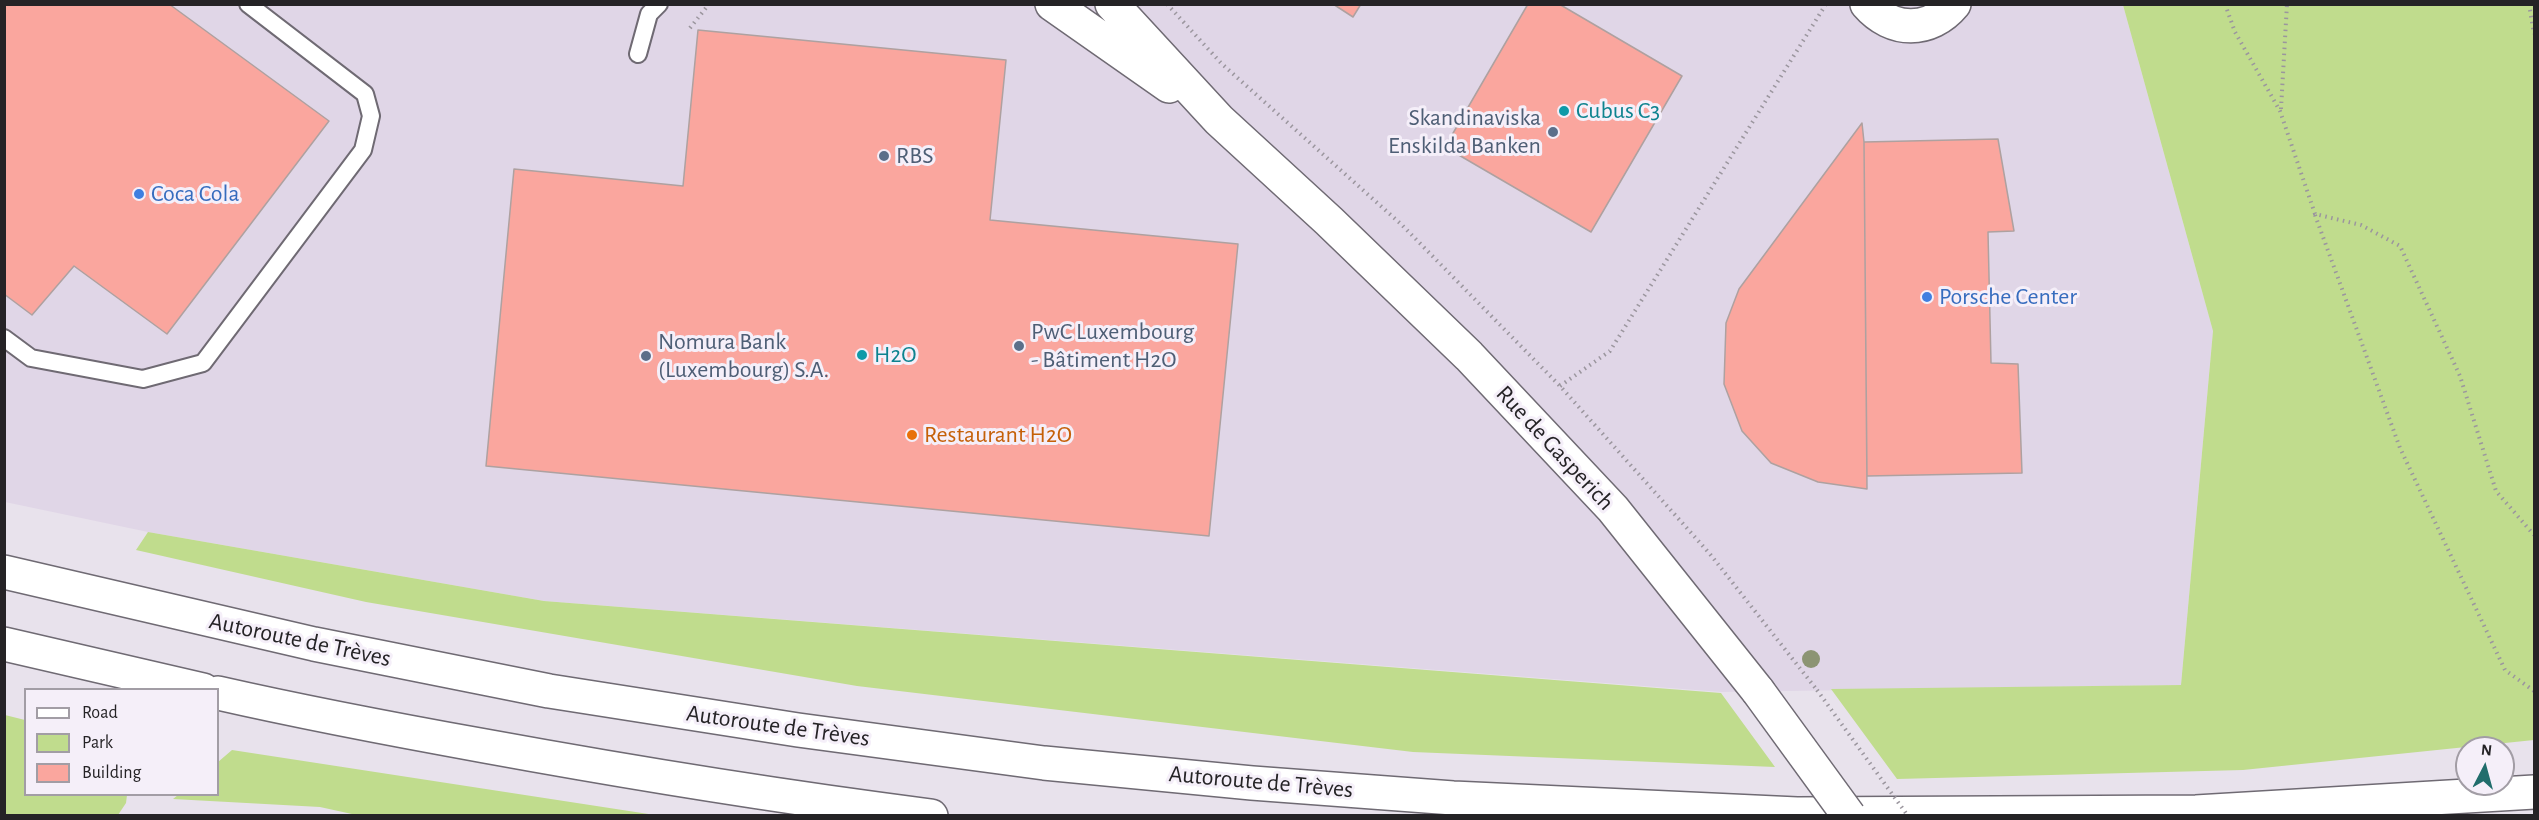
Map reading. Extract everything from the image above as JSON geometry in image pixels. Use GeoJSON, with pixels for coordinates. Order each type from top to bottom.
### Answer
{"type":"FeatureCollection","features":[{"type":"Feature","properties":{"kind":"main road","name":"Rue de Gasperich"},"geometry":{"type":"LineString","coordinates":[[1052,4],[1219,120]]}},
{"type":"Feature","properties":{"kind":"main road","name":"Rue de Gasperich"},"geometry":{"type":"LineString","coordinates":[[1112,4],[1219,120],[1329,221],[1485,373],[1613,509],[1758,692],[1849,816]]}},
{"type":"Feature","properties":{"kind":"main road"},"geometry":{"type":"LineString","coordinates":[[1867,4],[1875,15],[1892,24],[1910,27],[1929,24],[1945,15],[1954,4]]}},
{"type":"Feature","properties":{"kind":"main road","name":"Autoroute de Trèves"},"geometry":{"type":"LineString","coordinates":[[4,572],[314,645],[549,691],[798,730],[1021,760],[1252,783],[1453,798],[1797,814],[2196,812],[2535,792]]}},
{"type":"Feature","properties":{"kind":"main road"},"geometry":{"type":"LineString","coordinates":[[4,644],[194,688]]}},
{"type":"Feature","properties":{"kind":"main road"},"geometry":{"type":"LineString","coordinates":[[219,693],[305,713],[564,760],[790,798],[931,816]]}},
{"type":"Feature","properties":{"kind":"lane"},"geometry":{"type":"LineString","coordinates":[[4,338],[31,358],[143,379],[203,363],[363,150],[371,116],[365,94],[248,4]]}},
{"type":"Feature","properties":{"kind":"lane"},"geometry":{"type":"LineString","coordinates":[[638,54],[649,14],[659,4]]}},
{"type":"Feature","properties":{"kind":"path"},"geometry":{"type":"LineString","coordinates":[[690,28],[709,4]]}},
{"type":"Feature","properties":{"kind":"path"},"geometry":{"type":"LineString","coordinates":[[1167,4],[1221,63],[1401,224],[1560,386],[1710,554],[1817,690],[1908,816]]}},
{"type":"Feature","properties":{"kind":"path"},"geometry":{"type":"LineString","coordinates":[[1560,386],[1610,351],[1826,4]]}},
{"type":"Feature","properties":{"kind":"path"},"geometry":{"type":"LineString","coordinates":[[2225,4],[2235,32],[2280,111],[2400,448],[2505,669],[2535,691]]}},
{"type":"Feature","properties":{"kind":"path"},"geometry":{"type":"LineString","coordinates":[[2280,111],[2287,4]]}},
{"type":"Feature","properties":{"kind":"path"},"geometry":{"type":"LineString","coordinates":[[2529,4],[2535,34]]}},
{"type":"Feature","properties":{"kind":"path"},"geometry":{"type":"LineString","coordinates":[[2315,214],[2361,225],[2400,246],[2460,376],[2496,491],[2535,535]]}},
{"type":"Feature","properties":{"kind":"path"},"geometry":{"type":"LineString","coordinates":[[276,816],[286,816]]}},
{"type":"Feature","properties":{"kind":"shaded area"},"geometry":{"type":"Polygon","coordinates":[[[5,5],[2123,5],[2213,331],[2181,685],[1721,692],[544,601],[148,532],[5,502],[5,5]]]}},
{"type":"Feature","properties":{"kind":"green space"},"geometry":{"type":"Polygon","coordinates":[[[2123,5],[2534,5],[2534,740],[2515,742],[2515,736],[2455,736],[2455,748],[2243,770],[1897,779],[1831,689],[2181,685],[2213,331],[2123,5]]]}},
{"type":"Feature","properties":{"kind":"green space"},"geometry":{"type":"Polygon","coordinates":[[[148,532],[544,601],[1721,693],[1775,767],[1413,752],[857,686],[366,602],[136,550],[148,532]]]}},
{"type":"Feature","properties":{"kind":"green space"},"geometry":{"type":"Polygon","coordinates":[[[5,715],[24,720],[24,796],[127,796],[126,803],[118,815],[5,815],[5,715]]]}},
{"type":"Feature","properties":{"kind":"green space"},"geometry":{"type":"Polygon","coordinates":[[[232,750],[655,815],[361,816],[320,807],[173,799],[177,796],[219,796],[219,761],[232,750]]]}},
{"type":"Feature","properties":{"kind":"building","name":"Coca Cola"},"geometry":{"type":"Polygon","coordinates":[[[4,4],[169,4],[329,121],[167,334],[74,266],[32,315],[4,294],[4,4]]]}},
{"type":"Feature","properties":{"kind":"building"},"geometry":{"type":"Polygon","coordinates":[[[1333,4],[1361,4],[1353,17],[1333,4]]]}},
{"type":"Feature","properties":{"kind":"building","name":"Cubus C3"},"geometry":{"type":"Polygon","coordinates":[[[1528,4],[1559,4],[1682,76],[1591,232],[1445,147],[1528,4]]]}},
{"type":"Feature","properties":{"kind":"building","name":"H2O"},"geometry":{"type":"Polygon","coordinates":[[[698,30],[1006,60],[990,220],[1238,244],[1209,536],[486,466],[514,169],[683,186],[698,30]]]}},
{"type":"Feature","properties":{"kind":"building"},"geometry":{"type":"Polygon","coordinates":[[[1862,123],[1867,489],[1818,482],[1771,463],[1742,431],[1724,384],[1726,323],[1739,289],[1862,123]]]}},
{"type":"Feature","properties":{"kind":"building","name":"Porsche Center"},"geometry":{"type":"Polygon","coordinates":[[[1998,139],[2014,231],[1988,232],[1991,363],[2018,364],[2022,473],[1867,476],[1864,142],[1998,139]]]}},
{"type":"Feature","properties":{"kind":"place","name":"Cubus C3"},"geometry":{"type":"Point","coordinates":[1564,111]}},
{"type":"Feature","properties":{"kind":"place","name":"Skandinaviska Enskilda Banken"},"geometry":{"type":"Point","coordinates":[1553,132]}},
{"type":"Feature","properties":{"kind":"place","name":"RBS"},"geometry":{"type":"Point","coordinates":[884,156]}},
{"type":"Feature","properties":{"kind":"place","name":"Coca Cola"},"geometry":{"type":"Point","coordinates":[139,194]}},
{"type":"Feature","properties":{"kind":"place","name":"Porsche Center"},"geometry":{"type":"Point","coordinates":[1927,297]}},
{"type":"Feature","properties":{"kind":"place","name":"PwC Luxembourg - Bâtiment H2O"},"geometry":{"type":"Point","coordinates":[1019,346]}},
{"type":"Feature","properties":{"kind":"place","name":"H2O"},"geometry":{"type":"Point","coordinates":[862,355]}},
{"type":"Feature","properties":{"kind":"place","name":"Nomura Bank (Luxembourg) S.A."},"geometry":{"type":"Point","coordinates":[646,356]}},
{"type":"Feature","properties":{"kind":"place","name":"Restaurant H2O"},"geometry":{"type":"Point","coordinates":[912,435]}}]}
